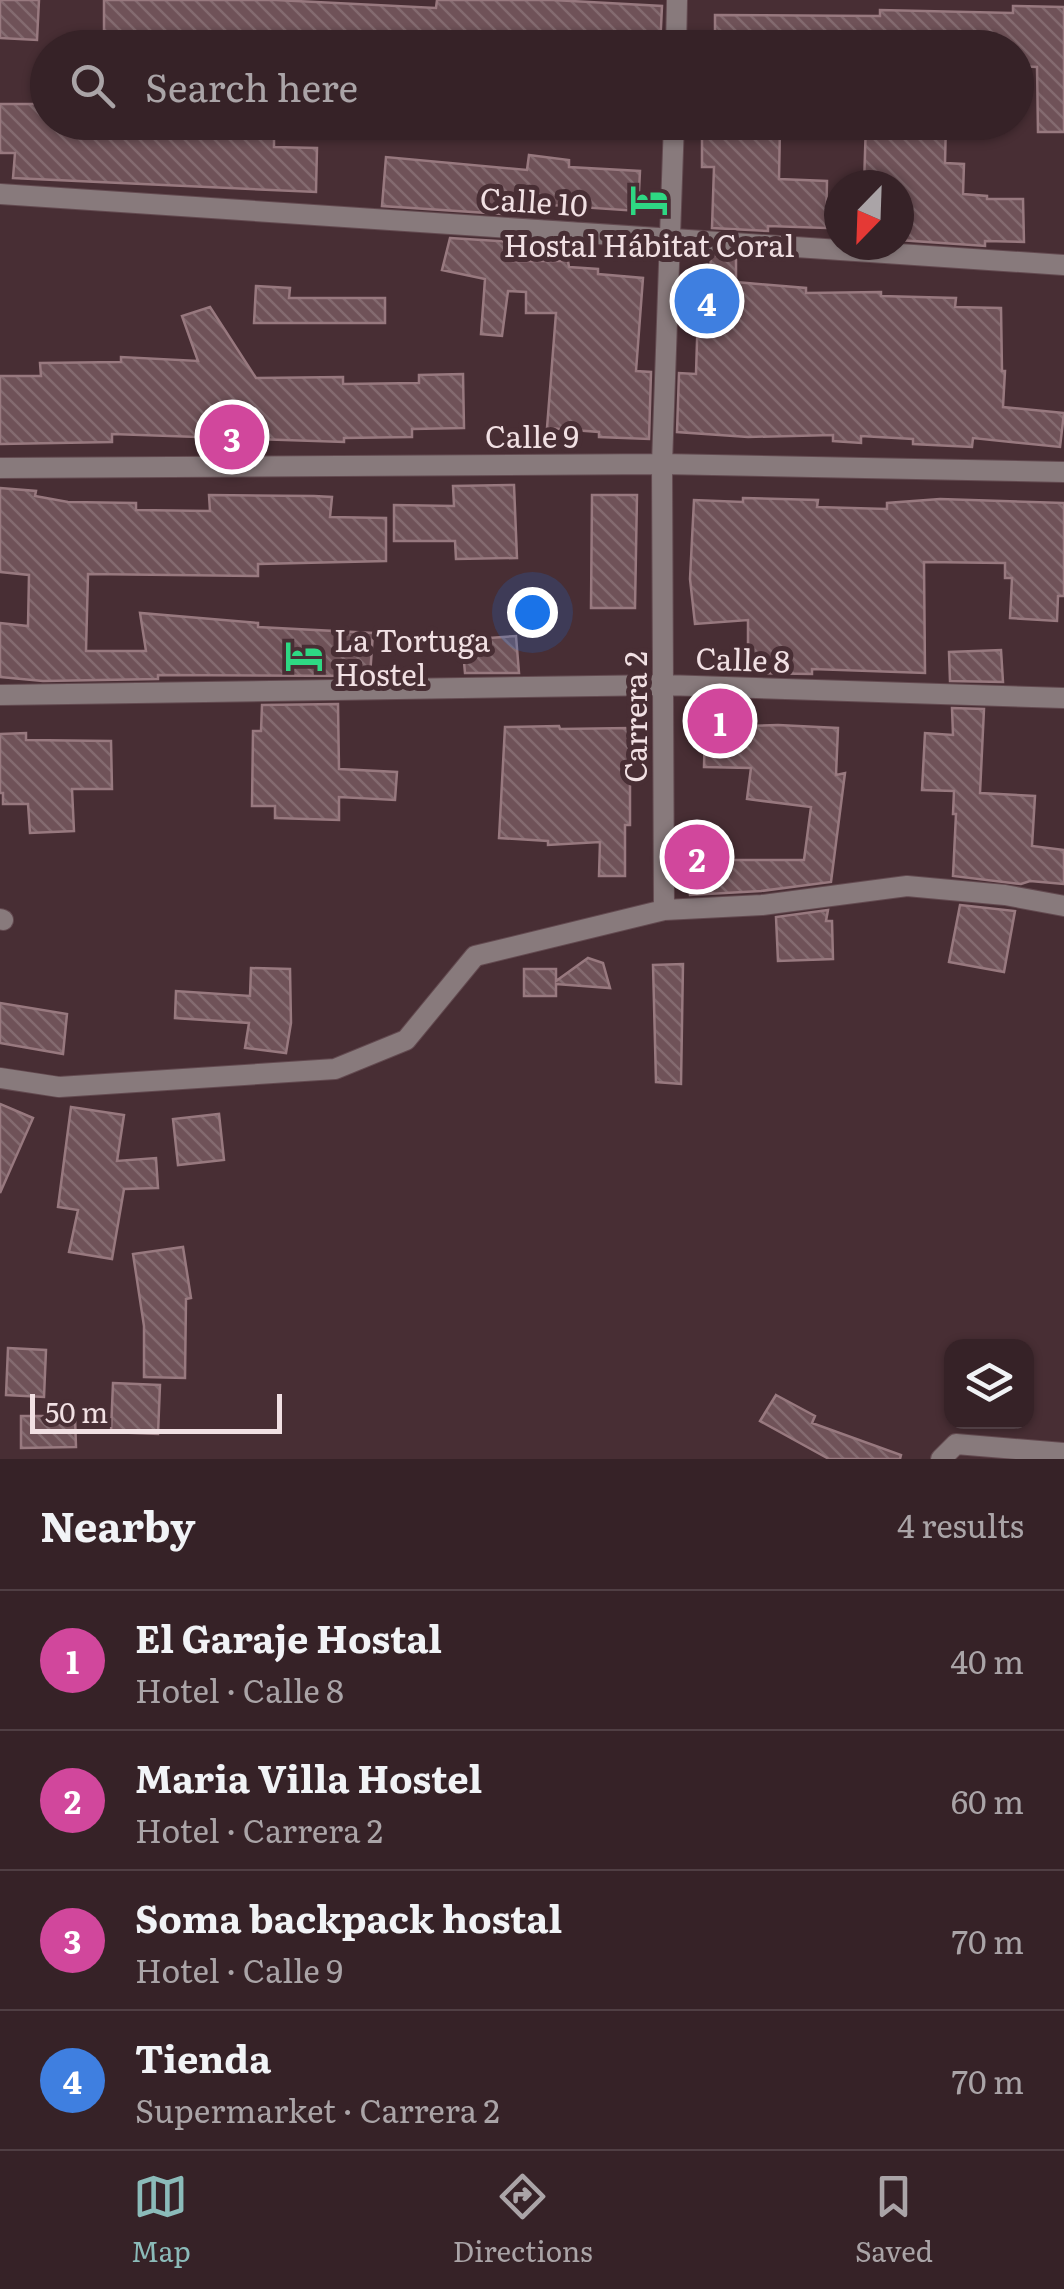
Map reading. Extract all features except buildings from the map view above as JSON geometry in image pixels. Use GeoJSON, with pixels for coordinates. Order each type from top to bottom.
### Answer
{"type":"FeatureCollection","features":[{"type":"Feature","properties":{"kind":"street"},"geometry":{"type":"LineString","coordinates":[[677,30],[678,0]]}},
{"type":"Feature","properties":{"kind":"street","name":"Carrera 2"},"geometry":{"type":"LineString","coordinates":[[664,910],[662,464],[674,140]]}},
{"type":"Feature","properties":{"kind":"street","name":"Calle 10"},"geometry":{"type":"LineString","coordinates":[[0,194],[1064,265]]}},
{"type":"Feature","properties":{"kind":"street","name":"Calle 9"},"geometry":{"type":"LineString","coordinates":[[0,468],[662,464],[1064,472]]}},
{"type":"Feature","properties":{"kind":"street","name":"Calle 8"},"geometry":{"type":"LineString","coordinates":[[0,694],[664,685],[1064,698]]}},
{"type":"Feature","properties":{"kind":"street"},"geometry":{"type":"LineString","coordinates":[[0,1078],[59,1087],[335,1069],[406,1040],[475,956],[664,910],[762,905],[907,886],[1005,895],[1064,906]]}},
{"type":"Feature","properties":{"kind":"street"},"geometry":{"type":"LineString","coordinates":[[941,1459],[956,1444],[1064,1453]]}},
{"type":"Feature","properties":{"kind":"place","name":"Hostal Hábitat Coral"},"geometry":{"type":"Point","coordinates":[649,200]}},
{"type":"Feature","properties":{"kind":"place","name":"Tienda"},"geometry":{"type":"Point","coordinates":[707,301]}},
{"type":"Feature","properties":{"kind":"place","name":"Soma backpack hostal"},"geometry":{"type":"Point","coordinates":[232,437]}},
{"type":"Feature","properties":{"kind":"place","name":"La Tortuga Hostel"},"geometry":{"type":"Point","coordinates":[304,656]}},
{"type":"Feature","properties":{"kind":"place","name":"El Garaje Hostal"},"geometry":{"type":"Point","coordinates":[720,721]}},
{"type":"Feature","properties":{"kind":"place","name":"Maria Villa Hostel"},"geometry":{"type":"Point","coordinates":[697,857]}}]}
